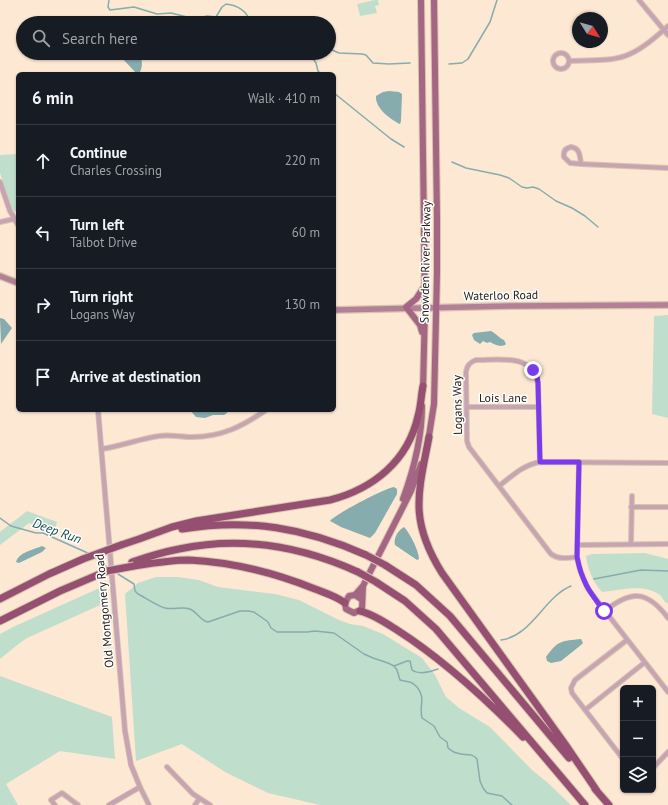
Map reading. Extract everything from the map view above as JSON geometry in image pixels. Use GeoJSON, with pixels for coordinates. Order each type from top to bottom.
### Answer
{"type":"FeatureCollection","features":[{"type":"Feature","properties":{"kind":"highway"},"geometry":{"type":"LineString","coordinates":[[0,599],[49,574],[84,559],[172,527],[196,521],[330,500],[346,496],[369,485],[391,467],[408,444],[418,416],[423,386]]}},
{"type":"Feature","properties":{"kind":"highway"},"geometry":{"type":"LineString","coordinates":[[430,437],[422,471],[418,505],[423,534],[427,546],[442,572],[597,791]]}},
{"type":"Feature","properties":{"kind":"highway"},"geometry":{"type":"LineString","coordinates":[[139,539],[174,530],[219,524],[250,525],[288,529],[328,539],[366,555],[385,565],[416,585],[450,616],[609,805]]}},
{"type":"Feature","properties":{"kind":"highway"},"geometry":{"type":"LineString","coordinates":[[0,621],[34,603],[103,572],[178,549],[220,543],[242,543],[304,552],[339,564],[376,582],[404,601],[436,628],[585,805]]}},
{"type":"Feature","properties":{"kind":"highway"},"geometry":{"type":"LineString","coordinates":[[133,564],[171,560],[189,560],[230,565],[279,576],[323,592],[345,603]]}},
{"type":"Feature","properties":{"kind":"highway"},"geometry":{"type":"LineString","coordinates":[[360,611],[370,614],[403,634],[454,671],[486,700],[565,782]]}},
{"type":"Feature","properties":{"kind":"main road","name":"Snowden River Parkway"},"geometry":{"type":"LineString","coordinates":[[397,517],[409,483],[419,442],[422,417],[425,286],[421,0]]}},
{"type":"Feature","properties":{"kind":"main road","name":"Snowden River Parkway"},"geometry":{"type":"LineString","coordinates":[[345,603],[349,596],[355,595],[363,586],[411,491],[430,437],[434,404],[437,218],[434,0]]}},
{"type":"Feature","properties":{"kind":"main road"},"geometry":{"type":"LineString","coordinates":[[0,276],[16,282]]}},
{"type":"Feature","properties":{"kind":"main road"},"geometry":{"type":"LineString","coordinates":[[424,338],[420,325],[406,307],[416,299],[425,286]]}},
{"type":"Feature","properties":{"kind":"main road","name":"Waterloo Road"},"geometry":{"type":"LineString","coordinates":[[336,310],[406,307],[436,308],[668,305]]}},
{"type":"Feature","properties":{"kind":"main road","name":"Snowden River Parkway"},"geometry":{"type":"LineString","coordinates":[[360,611],[363,606],[361,599],[363,586]]}},
{"type":"Feature","properties":{"kind":"main road"},"geometry":{"type":"LineString","coordinates":[[355,595],[361,599]]}},
{"type":"Feature","properties":{"kind":"main road"},"geometry":{"type":"LineString","coordinates":[[345,603],[346,609],[351,613],[360,611]]}},
{"type":"Feature","properties":{"kind":"street"},"geometry":{"type":"LineString","coordinates":[[639,0],[668,35]]}},
{"type":"Feature","properties":{"kind":"street"},"geometry":{"type":"LineString","coordinates":[[569,61],[623,58],[644,48],[668,26]]}},
{"type":"Feature","properties":{"kind":"street"},"geometry":{"type":"LineString","coordinates":[[560,53],[566,55],[569,61],[567,66],[561,69],[554,66],[552,60],[554,56],[560,53]]}},
{"type":"Feature","properties":{"kind":"street"},"geometry":{"type":"LineString","coordinates":[[581,164],[578,151],[571,147],[567,148],[564,153],[566,160],[570,163],[581,164],[668,168]]}},
{"type":"Feature","properties":{"kind":"street"},"geometry":{"type":"LineString","coordinates":[[0,182],[16,222]]}},
{"type":"Feature","properties":{"kind":"street"},"geometry":{"type":"LineString","coordinates":[[0,222],[14,219]]}},
{"type":"Feature","properties":{"kind":"street","name":"Logans Way"},"geometry":{"type":"LineString","coordinates":[[540,462],[537,376],[527,365],[520,361],[511,359],[476,360],[469,364],[466,367],[467,441],[469,447],[552,554],[555,557],[561,558],[577,557]]}},
{"type":"Feature","properties":{"kind":"street","name":"Lois Lane"},"geometry":{"type":"LineString","coordinates":[[467,407],[539,407]]}},
{"type":"Feature","properties":{"kind":"street","name":"Old Montgomery Road"},"geometry":{"type":"LineString","coordinates":[[98,412],[124,731],[131,765],[149,805]]}},
{"type":"Feature","properties":{"kind":"street"},"geometry":{"type":"LineString","coordinates":[[102,449],[160,436],[199,437],[223,432],[239,427],[263,412]]}},
{"type":"Feature","properties":{"kind":"street"},"geometry":{"type":"LineString","coordinates":[[499,486],[515,473],[531,464],[540,462],[668,463]]}},
{"type":"Feature","properties":{"kind":"street"},"geometry":{"type":"LineString","coordinates":[[579,462],[577,557],[580,570],[588,589],[604,611],[644,663],[668,690]]}},
{"type":"Feature","properties":{"kind":"street"},"geometry":{"type":"LineString","coordinates":[[631,544],[632,496]]}},
{"type":"Feature","properties":{"kind":"street"},"geometry":{"type":"LineString","coordinates":[[631,508],[668,507]]}},
{"type":"Feature","properties":{"kind":"street"},"geometry":{"type":"LineString","coordinates":[[577,545],[668,544]]}},
{"type":"Feature","properties":{"kind":"street"},"geometry":{"type":"LineString","coordinates":[[604,611],[622,598],[636,596],[653,601],[668,618]]}},
{"type":"Feature","properties":{"kind":"street"},"geometry":{"type":"LineString","coordinates":[[621,757],[572,693],[571,688],[573,683],[627,640]]}},
{"type":"Feature","properties":{"kind":"street"},"geometry":{"type":"LineString","coordinates":[[585,710],[644,663]]}},
{"type":"Feature","properties":{"kind":"street"},"geometry":{"type":"LineString","coordinates":[[656,765],[668,752]]}},
{"type":"Feature","properties":{"kind":"street"},"geometry":{"type":"LineString","coordinates":[[167,766],[199,799],[210,805]]}},
{"type":"Feature","properties":{"kind":"street"},"geometry":{"type":"LineString","coordinates":[[109,805],[140,787]]}},
{"type":"Feature","properties":{"kind":"street"},"geometry":{"type":"LineString","coordinates":[[55,805],[51,800],[62,793],[78,805]]}},
{"type":"Feature","properties":{"kind":"street"},"geometry":{"type":"LineString","coordinates":[[195,805],[199,799]]}},
{"type":"Feature","properties":{"kind":"green space"},"geometry":{"type":"Polygon","coordinates":[[[378,0],[379,5],[375,6],[377,13],[360,16],[357,4],[378,0]]]}},
{"type":"Feature","properties":{"kind":"green space"},"geometry":{"type":"Polygon","coordinates":[[[16,154],[15,212],[12,209],[0,173],[0,155],[16,154]]]}},
{"type":"Feature","properties":{"kind":"green space"},"geometry":{"type":"Polygon","coordinates":[[[668,315],[668,418],[652,414],[654,316],[668,315]]]}},
{"type":"Feature","properties":{"kind":"green space"},"geometry":{"type":"Polygon","coordinates":[[[27,511],[57,522],[54,532],[29,523],[0,545],[0,532],[27,511]]]}},
{"type":"Feature","properties":{"kind":"green space"},"geometry":{"type":"Polygon","coordinates":[[[645,553],[668,559],[668,603],[666,603],[660,595],[654,591],[647,589],[632,588],[602,592],[591,576],[586,556],[592,554],[645,553]]]}},
{"type":"Feature","properties":{"kind":"green space"},"geometry":{"type":"Polygon","coordinates":[[[156,577],[178,577],[199,580],[218,587],[275,594],[299,600],[339,620],[350,624],[363,626],[383,634],[422,658],[435,675],[446,697],[459,708],[490,727],[532,770],[571,805],[320,805],[268,793],[225,772],[182,744],[136,761],[125,594],[138,583],[156,577]]]}},
{"type":"Feature","properties":{"kind":"green space"},"geometry":{"type":"Polygon","coordinates":[[[104,586],[106,589],[107,602],[27,638],[0,659],[0,634],[104,586]]]}},
{"type":"Feature","properties":{"kind":"green space"},"geometry":{"type":"Polygon","coordinates":[[[0,676],[112,717],[115,759],[60,751],[6,784],[18,805],[0,805],[0,676]]]}},
{"type":"Feature","properties":{"kind":"water"},"geometry":{"type":"Polygon","coordinates":[[[124,60],[142,60],[142,67],[140,72],[135,72],[124,60]]]}},
{"type":"Feature","properties":{"kind":"water"},"geometry":{"type":"Polygon","coordinates":[[[383,92],[399,92],[402,94],[400,124],[384,113],[376,100],[376,96],[383,92]]]}},
{"type":"Feature","properties":{"kind":"water"},"geometry":{"type":"Polygon","coordinates":[[[0,318],[4,319],[12,328],[1,344],[0,318]]]}},
{"type":"Feature","properties":{"kind":"water"},"geometry":{"type":"Polygon","coordinates":[[[491,331],[504,340],[506,344],[500,346],[483,341],[480,344],[474,340],[472,335],[474,333],[491,331]]]}},
{"type":"Feature","properties":{"kind":"water"},"geometry":{"type":"Polygon","coordinates":[[[192,412],[227,412],[224,415],[213,415],[205,418],[196,417],[192,412]]]}},
{"type":"Feature","properties":{"kind":"water"},"geometry":{"type":"Polygon","coordinates":[[[394,487],[397,489],[397,494],[375,533],[370,538],[341,527],[330,521],[340,513],[360,502],[394,487]]]}},
{"type":"Feature","properties":{"kind":"water"},"geometry":{"type":"Polygon","coordinates":[[[404,527],[409,533],[416,547],[419,556],[419,559],[417,560],[395,545],[396,535],[404,527]]]}},
{"type":"Feature","properties":{"kind":"water"},"geometry":{"type":"Polygon","coordinates":[[[42,546],[46,548],[42,552],[19,563],[16,562],[23,554],[42,546]]]}},
{"type":"Feature","properties":{"kind":"water"},"geometry":{"type":"Polygon","coordinates":[[[581,639],[583,643],[561,661],[551,663],[547,661],[546,657],[557,644],[565,641],[581,639]]]}},
{"type":"Feature","properties":{"kind":"waterway"},"geometry":{"type":"LineString","coordinates":[[109,0],[108,7],[110,10],[134,7],[157,14],[171,13],[183,16]]}},
{"type":"Feature","properties":{"kind":"waterway"},"geometry":{"type":"LineString","coordinates":[[449,64],[462,63],[468,59],[490,22],[497,0]]}},
{"type":"Feature","properties":{"kind":"waterway"},"geometry":{"type":"LineString","coordinates":[[217,16],[222,7],[226,4],[238,7],[248,16]]}},
{"type":"Feature","properties":{"kind":"waterway"},"geometry":{"type":"LineString","coordinates":[[336,52],[366,55],[373,63],[410,63]]}},
{"type":"Feature","properties":{"kind":"waterway"},"geometry":{"type":"LineString","coordinates":[[314,60],[319,72]]}},
{"type":"Feature","properties":{"kind":"waterway"},"geometry":{"type":"LineString","coordinates":[[336,95],[391,139],[404,147]]}},
{"type":"Feature","properties":{"kind":"waterway"},"geometry":{"type":"LineString","coordinates":[[452,162],[466,168],[509,178],[522,187],[533,187],[539,189],[556,201],[585,216],[598,227]]}},
{"type":"Feature","properties":{"kind":"waterway","name":"Deep Run"},"geometry":{"type":"LineString","coordinates":[[0,518],[11,526],[36,533],[43,533],[90,554]]}},
{"type":"Feature","properties":{"kind":"waterway","name":"Deep Run"},"geometry":{"type":"LineString","coordinates":[[95,557],[106,566]]}},
{"type":"Feature","properties":{"kind":"waterway"},"geometry":{"type":"LineString","coordinates":[[594,579],[641,570],[668,571]]}},
{"type":"Feature","properties":{"kind":"waterway","name":"Deep Run"},"geometry":{"type":"LineString","coordinates":[[118,574],[134,584],[135,591],[138,594],[162,607],[190,609],[203,620],[208,622],[240,611],[254,612],[268,622],[271,628],[277,632],[315,631],[334,633],[364,654],[394,666],[400,680],[412,683],[420,691],[422,698],[422,718],[434,726],[440,737],[447,742],[448,748],[460,754],[475,757],[477,759],[480,781],[483,788],[487,793],[502,796],[512,805]]}},
{"type":"Feature","properties":{"kind":"waterway"},"geometry":{"type":"LineString","coordinates":[[501,640],[512,637],[521,631],[530,624],[553,599],[562,591],[571,586]]}},
{"type":"Feature","properties":{"kind":"waterway"},"geometry":{"type":"LineString","coordinates":[[394,666],[410,661],[412,670],[415,672],[425,672],[438,669]]}},
{"type":"Feature","properties":{"kind":"route"},"geometry":{"type":"LineString","coordinates":[[533,370],[537,376],[538,383],[540,462],[579,462],[577,557],[583,580],[604,611]]}}]}
